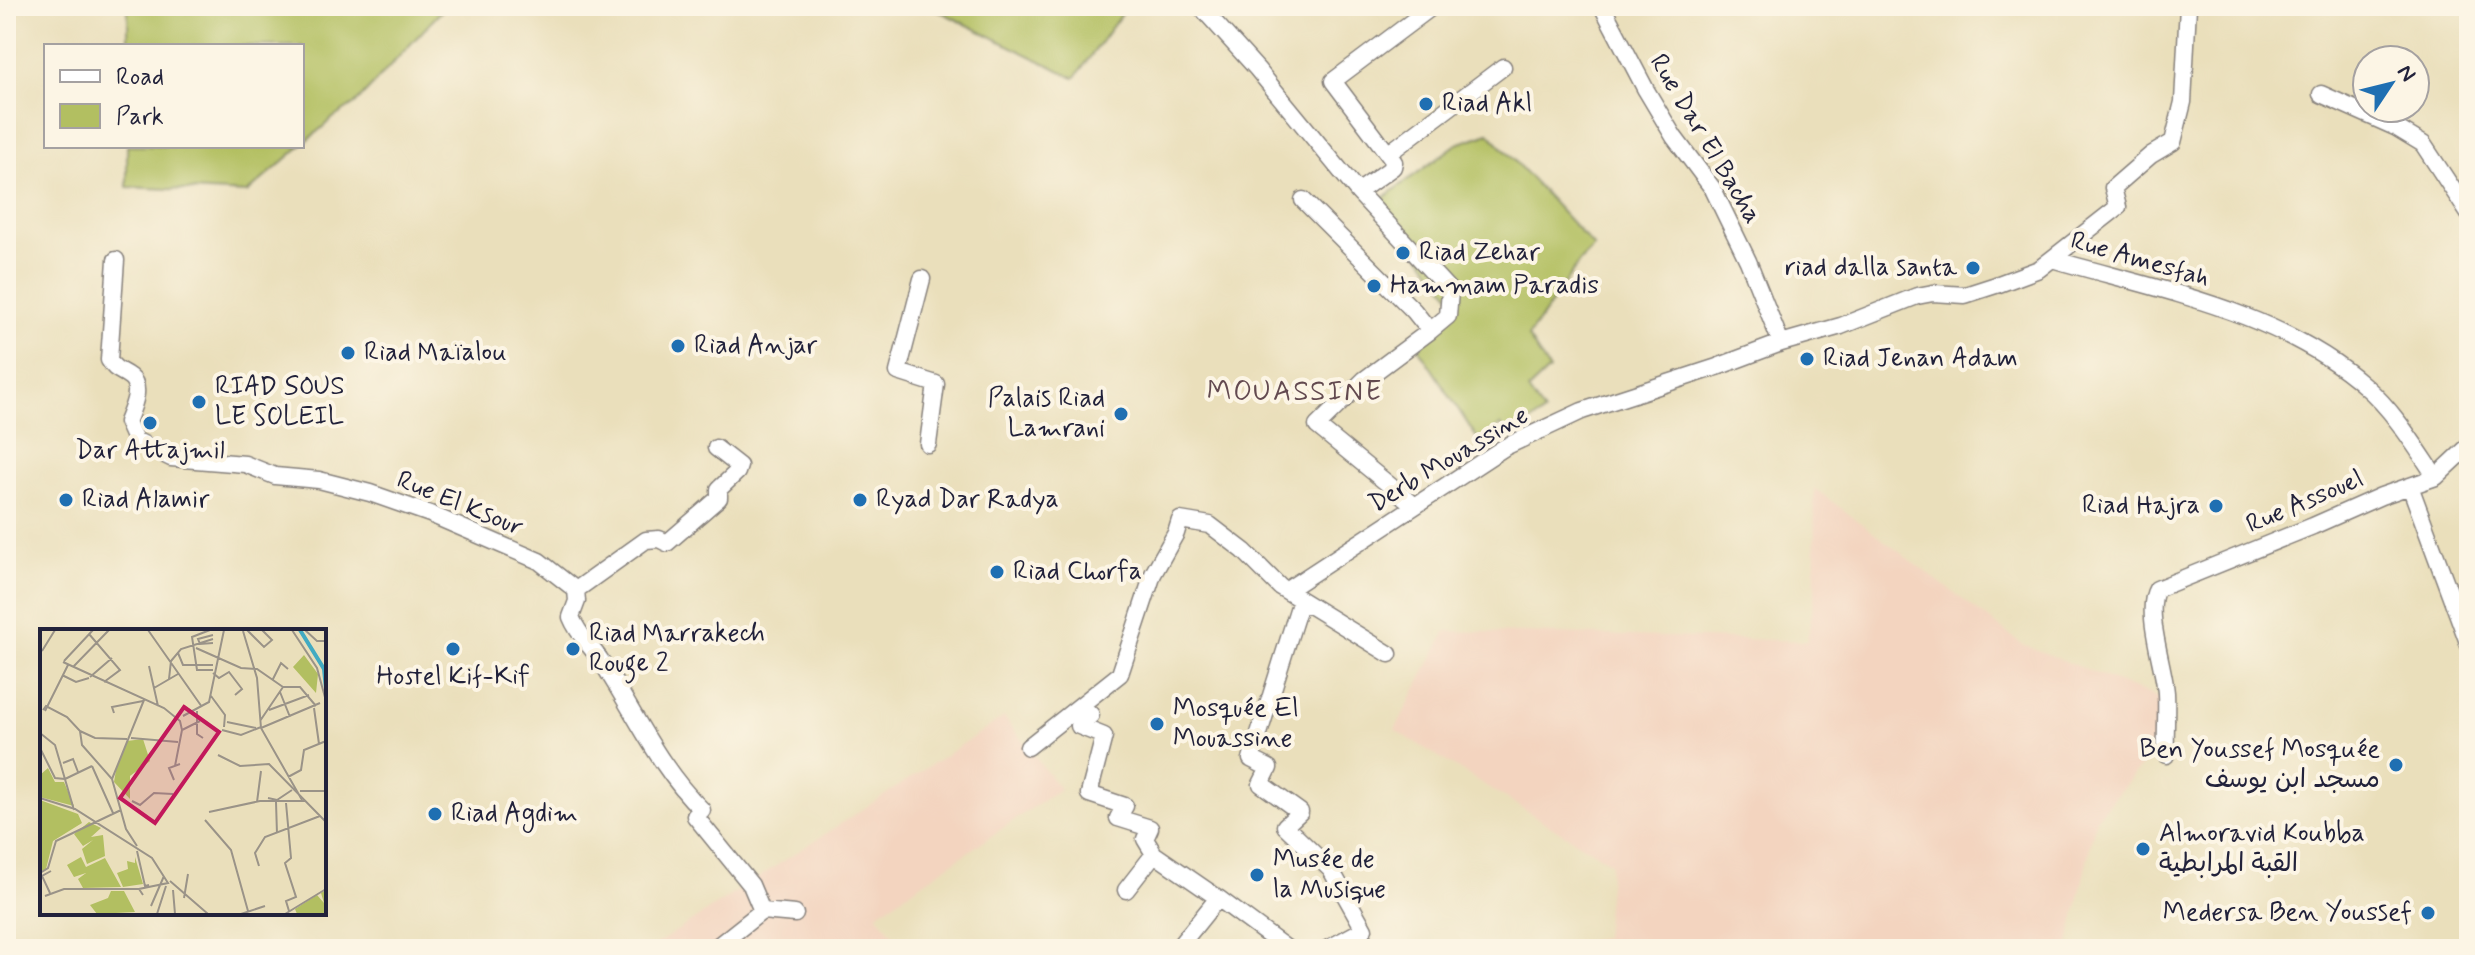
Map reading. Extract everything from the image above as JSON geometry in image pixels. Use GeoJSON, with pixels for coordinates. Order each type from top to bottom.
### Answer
{"type":"FeatureCollection","features":[{"type":"Feature","properties":{"kind":"street"},"geometry":{"type":"LineString","coordinates":[[1200,6],[1257,69],[1358,192],[1450,291],[1448,316],[1364,380],[1317,426],[1415,506]]}},
{"type":"Feature","properties":{"kind":"street"},"geometry":{"type":"LineString","coordinates":[[1358,192],[1393,167],[1394,162],[1333,81],[1433,6]]}},
{"type":"Feature","properties":{"kind":"street","name":"Rue Dar El Bacha"},"geometry":{"type":"LineString","coordinates":[[1602,6],[1674,137],[1713,189],[1748,261],[1781,343]]}},
{"type":"Feature","properties":{"kind":"street"},"geometry":{"type":"LineString","coordinates":[[2052,259],[2118,207],[2113,188],[2151,155],[2173,142],[2180,121],[2186,76],[2188,6]]}},
{"type":"Feature","properties":{"kind":"street"},"geometry":{"type":"LineString","coordinates":[[1389,153],[1503,67]]}},
{"type":"Feature","properties":{"kind":"street"},"geometry":{"type":"LineString","coordinates":[[2321,94],[2395,127],[2423,144],[2469,214]]}},
{"type":"Feature","properties":{"kind":"street"},"geometry":{"type":"LineString","coordinates":[[1303,200],[1414,311],[1430,331]]}},
{"type":"Feature","properties":{"kind":"street","name":"Rue Amesfah"},"geometry":{"type":"LineString","coordinates":[[1781,343],[1841,326],[1917,296],[1977,292],[2039,269],[2052,259],[2257,320],[2316,349],[2366,387],[2404,430],[2436,477]]}},
{"type":"Feature","properties":{"kind":"street","name":"Rue El Ksour"},"geometry":{"type":"LineString","coordinates":[[116,260],[109,360],[114,370],[135,383],[136,394],[127,422],[135,440],[171,458],[245,464],[275,476],[319,480],[370,493],[467,528],[539,561],[576,590]]}},
{"type":"Feature","properties":{"kind":"street"},"geometry":{"type":"LineString","coordinates":[[922,279],[898,372],[936,384],[928,444]]}},
{"type":"Feature","properties":{"kind":"street","name":"Derb Mouassine"},"geometry":{"type":"LineString","coordinates":[[1294,595],[1415,506],[1505,447],[1582,411],[1781,343]]}},
{"type":"Feature","properties":{"kind":"street","name":"Rue Assouel"},"geometry":{"type":"LineString","coordinates":[[2166,755],[2166,691],[2153,613],[2157,589],[2381,496],[2436,477],[2469,446]]}},
{"type":"Feature","properties":{"kind":"street"},"geometry":{"type":"LineString","coordinates":[[716,448],[739,466],[737,472],[719,489],[719,498],[667,543],[659,539],[646,540],[576,590],[577,601],[571,617],[670,774],[702,810],[695,816],[751,885],[762,911]]}},
{"type":"Feature","properties":{"kind":"street"},"geometry":{"type":"LineString","coordinates":[[2410,486],[2469,645]]}},
{"type":"Feature","properties":{"kind":"street"},"geometry":{"type":"LineString","coordinates":[[1028,747],[1120,674],[1153,574],[1180,520],[1210,525],[1244,551],[1280,587],[1389,654]]}},
{"type":"Feature","properties":{"kind":"street"},"geometry":{"type":"LineString","coordinates":[[1294,595],[1251,759],[1269,768],[1261,784],[1300,812],[1285,826],[1331,870],[1364,929],[1327,949]]}},
{"type":"Feature","properties":{"kind":"street"},"geometry":{"type":"LineString","coordinates":[[1081,705],[1091,715],[1079,726],[1104,736],[1089,794],[1125,806],[1118,818],[1150,828],[1145,839],[1154,854],[1287,949]]}},
{"type":"Feature","properties":{"kind":"street"},"geometry":{"type":"LineString","coordinates":[[1126,890],[1154,854]]}},
{"type":"Feature","properties":{"kind":"street"},"geometry":{"type":"LineString","coordinates":[[1177,949],[1218,898]]}},
{"type":"Feature","properties":{"kind":"street"},"geometry":{"type":"LineString","coordinates":[[714,949],[762,911],[795,914]]}},
{"type":"Feature","properties":{"kind":"shaded area"},"geometry":{"type":"Polygon","coordinates":[[[1814,488],[2022,644],[2166,701],[2155,750],[2096,819],[2068,949],[1550,949],[1604,938],[1611,863],[1395,730],[1446,631],[1807,641],[1815,593],[1814,488]]]}},
{"type":"Feature","properties":{"kind":"shaded area"},"geometry":{"type":"Polygon","coordinates":[[[1004,717],[1060,789],[877,914],[904,949],[649,949],[1004,717]]]}},
{"type":"Feature","properties":{"kind":"green space"},"geometry":{"type":"Polygon","coordinates":[[[128,6],[446,6],[355,104],[304,143],[304,44],[128,44],[128,6]]]}},
{"type":"Feature","properties":{"kind":"green space"},"geometry":{"type":"Polygon","coordinates":[[[929,6],[1127,6],[1075,78],[929,6]]]}},
{"type":"Feature","properties":{"kind":"green space"},"geometry":{"type":"Polygon","coordinates":[[[1489,133],[1594,247],[1580,261],[1528,337],[1549,370],[1528,390],[1544,413],[1509,435],[1501,425],[1479,441],[1419,349],[1454,299],[1378,202],[1457,144],[1489,133]]]}},
{"type":"Feature","properties":{"kind":"green space"},"geometry":{"type":"Polygon","coordinates":[[[127,148],[299,148],[247,193],[127,187],[127,148]]]}},
{"type":"Feature","properties":{"kind":"place","name":"Riad Akl"},"geometry":{"type":"Point","coordinates":[1426,104]}},
{"type":"Feature","properties":{"kind":"place","name":"Riad Zehar"},"geometry":{"type":"Point","coordinates":[1403,253]}},
{"type":"Feature","properties":{"kind":"place","name":"riad dalla santa"},"geometry":{"type":"Point","coordinates":[1973,268]}},
{"type":"Feature","properties":{"kind":"place","name":"Hammam Paradis"},"geometry":{"type":"Point","coordinates":[1374,286]}},
{"type":"Feature","properties":{"kind":"place","name":"Riad Anjar"},"geometry":{"type":"Point","coordinates":[678,346]}},
{"type":"Feature","properties":{"kind":"place","name":"Riad Maïalou"},"geometry":{"type":"Point","coordinates":[348,353]}},
{"type":"Feature","properties":{"kind":"place","name":"Riad Jenan Adam"},"geometry":{"type":"Point","coordinates":[1807,359]}},
{"type":"Feature","properties":{"kind":"place","name":"RIAD SOUS LE SOLEIL"},"geometry":{"type":"Point","coordinates":[199,402]}},
{"type":"Feature","properties":{"kind":"place","name":"Palais Riad Lamrani"},"geometry":{"type":"Point","coordinates":[1121,414]}},
{"type":"Feature","properties":{"kind":"place","name":"Dar Attajmil"},"geometry":{"type":"Point","coordinates":[150,423]}},
{"type":"Feature","properties":{"kind":"place","name":"Riad Alamir"},"geometry":{"type":"Point","coordinates":[66,500]}},
{"type":"Feature","properties":{"kind":"place","name":"Ryad Dar Radya"},"geometry":{"type":"Point","coordinates":[860,500]}},
{"type":"Feature","properties":{"kind":"place","name":"Riad Hajra"},"geometry":{"type":"Point","coordinates":[2216,506]}},
{"type":"Feature","properties":{"kind":"place","name":"Riad Chorfa"},"geometry":{"type":"Point","coordinates":[997,572]}},
{"type":"Feature","properties":{"kind":"place","name":"Hostel Kif-Kif"},"geometry":{"type":"Point","coordinates":[453,649]}},
{"type":"Feature","properties":{"kind":"place","name":"Riad Marrakech Rouge 2"},"geometry":{"type":"Point","coordinates":[573,649]}},
{"type":"Feature","properties":{"kind":"place","name":"Mosquée El Mouassine"},"geometry":{"type":"Point","coordinates":[1157,724]}},
{"type":"Feature","properties":{"kind":"place","name":"Ben Youssef Mosquée مسجد ابن يوسف"},"geometry":{"type":"Point","coordinates":[2396,765]}},
{"type":"Feature","properties":{"kind":"place","name":"Riad Agdim"},"geometry":{"type":"Point","coordinates":[435,814]}},
{"type":"Feature","properties":{"kind":"place","name":"Almoravid Koubba القبة المرابطية"},"geometry":{"type":"Point","coordinates":[2143,849]}},
{"type":"Feature","properties":{"kind":"place","name":"Musée de la Musique"},"geometry":{"type":"Point","coordinates":[1257,875]}},
{"type":"Feature","properties":{"kind":"place","name":"Medersa Ben Youssef"},"geometry":{"type":"Point","coordinates":[2428,913]}},
{"type":"Feature","properties":{"kind":"district","name":"MOUASSINE"},"geometry":{"type":"Point","coordinates":[1295,392]}}]}
